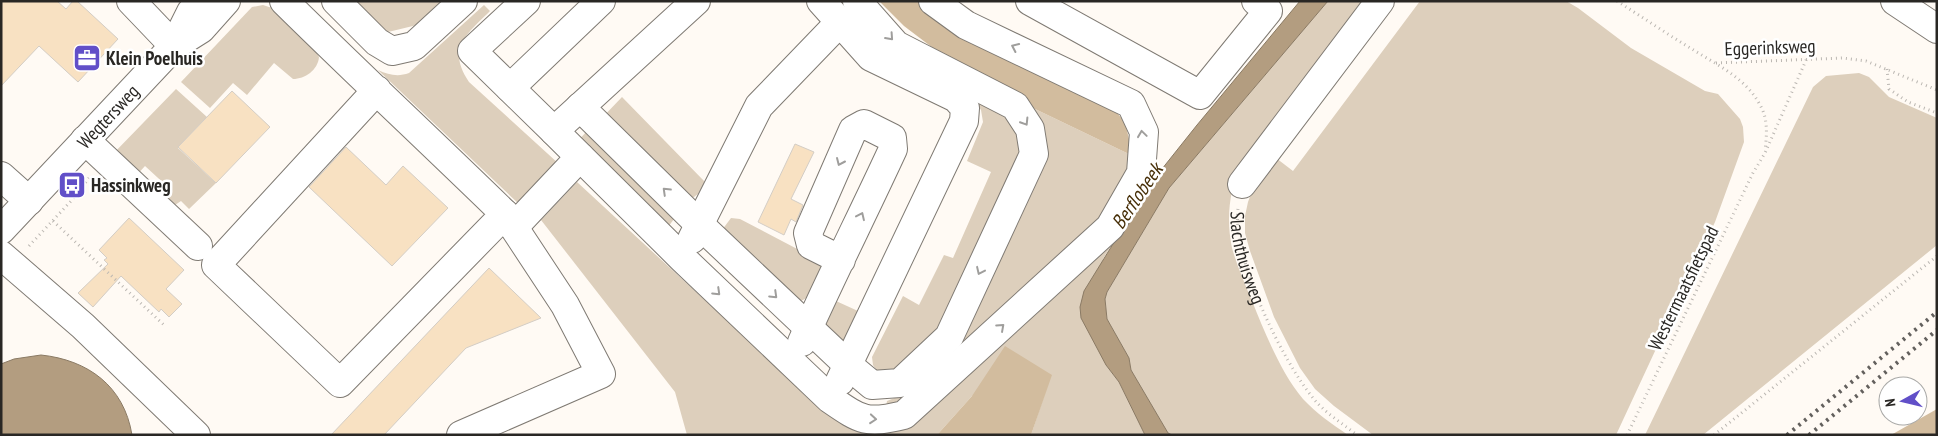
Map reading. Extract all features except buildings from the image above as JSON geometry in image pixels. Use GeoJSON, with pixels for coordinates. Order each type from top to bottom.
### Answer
{"type":"FeatureCollection","features":[{"type":"Feature","properties":{"kind":"street"},"geometry":{"type":"LineString","coordinates":[[131,1],[174,46]]}},
{"type":"Feature","properties":{"kind":"street","name":"Wegtersweg"},"geometry":{"type":"LineString","coordinates":[[1,230],[29,200],[94,148],[174,46],[191,12],[200,1]]}},
{"type":"Feature","properties":{"kind":"street","name":"Wegtersweg"},"geometry":{"type":"LineString","coordinates":[[174,46],[202,29],[226,1]]}},
{"type":"Feature","properties":{"kind":"street"},"geometry":{"type":"LineString","coordinates":[[284,1],[510,221],[565,306],[601,374],[461,435]]}},
{"type":"Feature","properties":{"kind":"street"},"geometry":{"type":"LineString","coordinates":[[336,1],[377,42],[392,51],[414,46],[463,1]]}},
{"type":"Feature","properties":{"kind":"street"},"geometry":{"type":"LineString","coordinates":[[526,1],[472,51],[682,258],[830,400],[856,417],[879,421],[904,415],[1110,227],[1141,174],[1144,132],[1131,104],[966,25],[932,1]]}},
{"type":"Feature","properties":{"kind":"street"},"geometry":{"type":"LineString","coordinates":[[510,88],[601,1]]}},
{"type":"Feature","properties":{"kind":"street"},"geometry":{"type":"LineString","coordinates":[[554,131],[696,1]]}},
{"type":"Feature","properties":{"kind":"street"},"geometry":{"type":"LineString","coordinates":[[821,1],[871,57],[956,98],[965,108],[964,122],[830,400]]}},
{"type":"Feature","properties":{"kind":"street"},"geometry":{"type":"LineString","coordinates":[[580,107],[700,225],[848,365],[872,384],[900,383],[949,337],[1034,154],[1030,129],[1015,106],[896,45],[857,1]]}},
{"type":"Feature","properties":{"kind":"street"},"geometry":{"type":"LineString","coordinates":[[1030,1],[1200,95],[1268,11],[1256,1]]}},
{"type":"Feature","properties":{"kind":"street","name":"Slachthuisweg"},"geometry":{"type":"LineString","coordinates":[[1242,184],[1380,1]]}},
{"type":"Feature","properties":{"kind":"street"},"geometry":{"type":"LineString","coordinates":[[1895,1],[1937,29]]}},
{"type":"Feature","properties":{"kind":"street"},"geometry":{"type":"LineString","coordinates":[[682,258],[759,106],[840,22]]}},
{"type":"Feature","properties":{"kind":"street"},"geometry":{"type":"LineString","coordinates":[[377,90],[216,265],[340,383],[580,157]]}},
{"type":"Feature","properties":{"kind":"street","name":"Wegtersweg"},"geometry":{"type":"LineString","coordinates":[[94,148],[198,246]]}},
{"type":"Feature","properties":{"kind":"street"},"geometry":{"type":"LineString","coordinates":[[1,176],[29,200]]}},
{"type":"Feature","properties":{"kind":"street"},"geometry":{"type":"LineString","coordinates":[[1,254],[83,326],[196,435]]}},
{"type":"Feature","properties":{"kind":"street"},"geometry":{"type":"LineString","coordinates":[[792,363],[841,260]]}},
{"type":"Feature","properties":{"kind":"path","name":"Eggerinksweg"},"geometry":{"type":"LineString","coordinates":[[1617,1],[1716,63],[1843,58],[1866,61],[1937,90]]}},
{"type":"Feature","properties":{"kind":"path","name":"Westermaatsfietspad"},"geometry":{"type":"LineString","coordinates":[[1627,435],[1753,173],[1765,153],[1807,58]]}},
{"type":"Feature","properties":{"kind":"path","name":"Westermaatsfietspad"},"geometry":{"type":"LineString","coordinates":[[1716,63],[1751,90],[1761,106],[1767,135],[1765,153]]}},
{"type":"Feature","properties":{"kind":"path"},"geometry":{"type":"LineString","coordinates":[[1887,69],[1889,89],[1908,102],[1937,112]]}},
{"type":"Feature","properties":{"kind":"path","name":"Slachthuisweg"},"geometry":{"type":"LineString","coordinates":[[1242,184],[1237,217],[1239,237],[1244,260],[1268,321],[1290,366],[1302,384],[1326,412],[1357,435]]}},
{"type":"Feature","properties":{"kind":"path"},"geometry":{"type":"LineString","coordinates":[[53,221],[165,326]]}},
{"type":"Feature","properties":{"kind":"path"},"geometry":{"type":"LineString","coordinates":[[1714,435],[1937,256]]}},
{"type":"Feature","properties":{"kind":"shaded area"},"geometry":{"type":"Polygon","coordinates":[[[351,1],[443,1],[417,25],[384,33],[351,1]]]}},
{"type":"Feature","properties":{"kind":"shaded area"},"geometry":{"type":"Polygon","coordinates":[[[879,1],[920,1],[930,13],[1110,105],[1125,122],[1133,156],[1033,108],[993,81],[933,48],[904,26],[879,1]]]}},
{"type":"Feature","properties":{"kind":"shaded area"},"geometry":{"type":"Polygon","coordinates":[[[1300,1],[1328,1],[1169,188],[1107,292],[1105,299],[1107,319],[1129,358],[1131,370],[1168,433],[1172,435],[1145,435],[1119,382],[1106,365],[1081,318],[1080,307],[1084,291],[1150,184],[1300,1]]]}},
{"type":"Feature","properties":{"kind":"shaded area"},"geometry":{"type":"Polygon","coordinates":[[[1328,1],[1369,1],[1232,191],[1229,226],[1232,248],[1239,268],[1262,326],[1281,365],[1303,399],[1319,414],[1348,435],[1172,435],[1168,433],[1131,370],[1129,358],[1107,319],[1105,299],[1107,292],[1169,188],[1328,1]]]}},
{"type":"Feature","properties":{"kind":"shaded area"},"geometry":{"type":"Polygon","coordinates":[[[1420,1],[1566,1],[1631,48],[1705,91],[1718,94],[1740,119],[1743,127],[1744,142],[1715,222],[1616,435],[1373,435],[1334,406],[1315,389],[1300,368],[1274,317],[1245,233],[1245,216],[1252,191],[1276,158],[1293,171],[1420,1]]]}},
{"type":"Feature","properties":{"kind":"shaded area"},"geometry":{"type":"Polygon","coordinates":[[[263,5],[272,8],[316,52],[319,57],[316,66],[310,73],[298,79],[293,79],[274,63],[247,95],[233,83],[210,108],[181,82],[252,7],[263,5]]]}},
{"type":"Feature","properties":{"kind":"shaded area"},"geometry":{"type":"Polygon","coordinates":[[[484,5],[490,11],[462,42],[459,60],[462,70],[469,82],[559,164],[521,206],[378,70],[393,75],[409,73],[484,5]]]}},
{"type":"Feature","properties":{"kind":"shaded area"},"geometry":{"type":"Polygon","coordinates":[[[1859,73],[1869,77],[1889,97],[1937,118],[1937,245],[1703,435],[1645,435],[1813,87],[1826,76],[1859,73]]]}},
{"type":"Feature","properties":{"kind":"shaded area"},"geometry":{"type":"Polygon","coordinates":[[[176,89],[207,117],[178,148],[216,183],[189,209],[181,201],[175,205],[163,196],[170,189],[145,166],[135,177],[111,156],[176,89]]]}},
{"type":"Feature","properties":{"kind":"shaded area"},"geometry":{"type":"Polygon","coordinates":[[[622,97],[705,182],[698,194],[686,203],[600,120],[622,97]]]}},
{"type":"Feature","properties":{"kind":"shaded area"},"geometry":{"type":"Polygon","coordinates":[[[972,97],[997,102],[1017,132],[1021,155],[934,341],[899,373],[879,374],[873,365],[872,357],[903,296],[919,305],[944,255],[953,258],[991,172],[967,161],[983,122],[981,110],[972,97]]]}},
{"type":"Feature","properties":{"kind":"shaded area"},"geometry":{"type":"Polygon","coordinates":[[[1033,108],[1133,156],[1119,201],[901,407],[886,407],[887,401],[897,397],[943,356],[1043,130],[1042,121],[1033,108]]]}},
{"type":"Feature","properties":{"kind":"shaded area"},"geometry":{"type":"Polygon","coordinates":[[[587,131],[677,215],[668,227],[577,142],[587,131]]]}},
{"type":"Feature","properties":{"kind":"shaded area"},"geometry":{"type":"Polygon","coordinates":[[[577,182],[826,412],[855,431],[869,432],[1118,235],[1103,259],[1106,365],[1119,382],[1145,435],[1031,435],[1051,375],[972,396],[937,435],[687,435],[675,392],[541,220],[577,182]]]}},
{"type":"Feature","properties":{"kind":"shaded area"},"geometry":{"type":"Polygon","coordinates":[[[731,218],[740,219],[822,262],[823,266],[816,284],[806,298],[794,303],[719,234],[731,218]]]}},
{"type":"Feature","properties":{"kind":"shaded area"},"geometry":{"type":"Polygon","coordinates":[[[836,301],[858,311],[843,343],[826,328],[836,301]]]}},
{"type":"Feature","properties":{"kind":"shaded area"},"geometry":{"type":"Polygon","coordinates":[[[1005,346],[1052,375],[1031,435],[937,435],[972,396],[1005,346]]]}},
{"type":"Feature","properties":{"kind":"shaded area"},"geometry":{"type":"Polygon","coordinates":[[[41,355],[74,363],[101,378],[112,389],[121,403],[128,418],[132,435],[1,435],[1,364],[14,359],[41,355]]]}},
{"type":"Feature","properties":{"kind":"shaded area"},"geometry":{"type":"Polygon","coordinates":[[[1937,409],[1937,435],[1891,435],[1907,426],[1928,426],[1928,414],[1937,409]]]}},
{"type":"Feature","properties":{"kind":"railway"},"geometry":{"type":"LineString","coordinates":[[1787,435],[1937,312]]}},
{"type":"Feature","properties":{"kind":"railway"},"geometry":{"type":"LineString","coordinates":[[1809,435],[1937,330]]}},
{"type":"Feature","properties":{"kind":"place","name":"Klein Poelhuis"},"geometry":{"type":"Point","coordinates":[87,58]}},
{"type":"Feature","properties":{"kind":"place","name":"Hassinkweg"},"geometry":{"type":"Point","coordinates":[72,185]}},
{"type":"Feature","properties":{"kind":"water label","name":"Berflobeek"},"geometry":{"type":"Point","coordinates":[1137,196]}}]}
